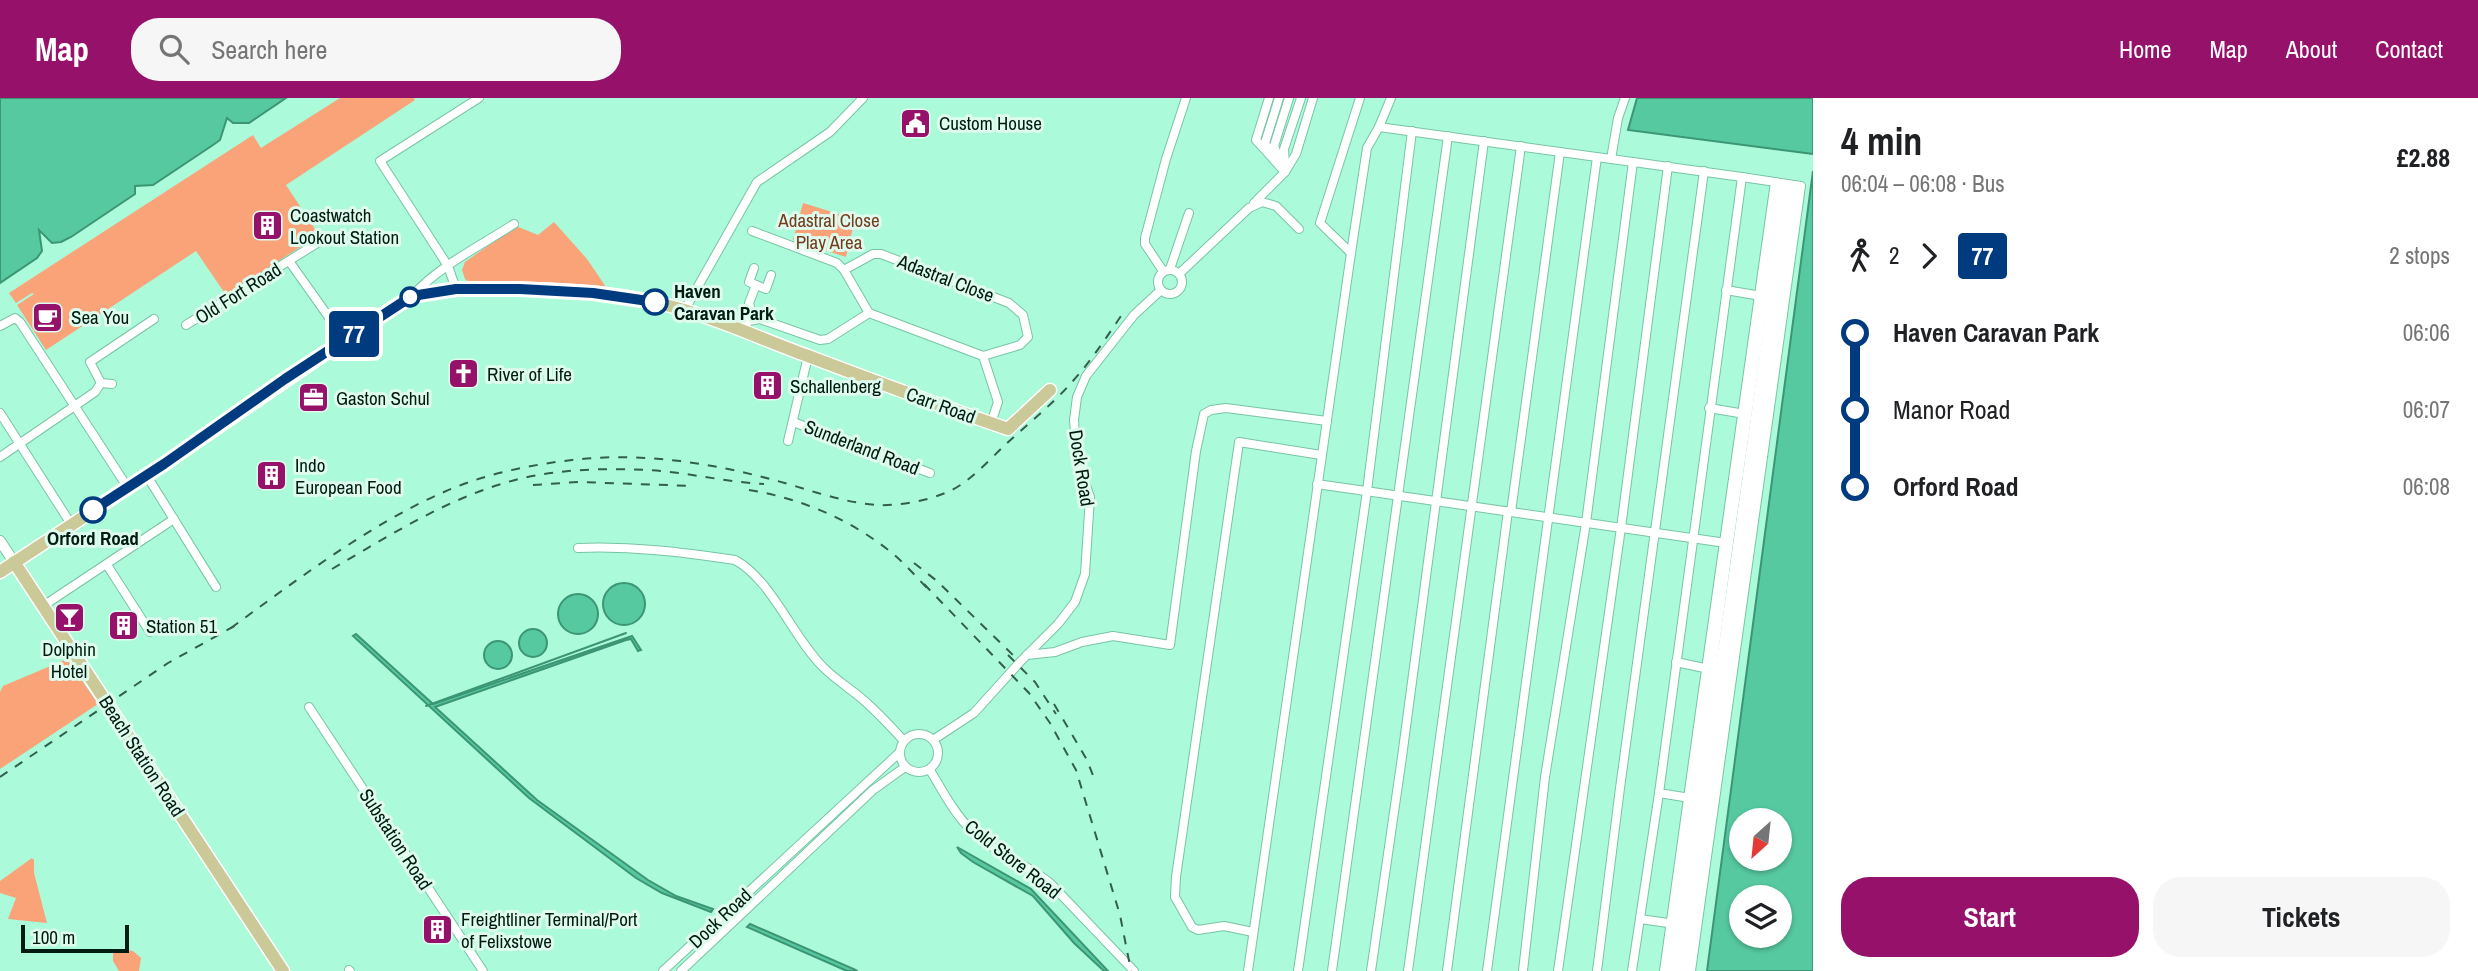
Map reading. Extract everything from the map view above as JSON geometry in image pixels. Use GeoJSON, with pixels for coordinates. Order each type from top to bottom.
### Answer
{"type":"FeatureCollection","features":[{"type":"Feature","properties":{"kind":"main road","name":"Carr Road"},"geometry":{"type":"LineString","coordinates":[[412,296],[456,289],[593,293],[658,303],[744,331],[1008,429],[1051,390]]}},
{"type":"Feature","properties":{"kind":"main road"},"geometry":{"type":"LineString","coordinates":[[0,572],[412,296]]}},
{"type":"Feature","properties":{"kind":"main road","name":"Beach Station Road"},"geometry":{"type":"LineString","coordinates":[[14,562],[284,971]]}},
{"type":"Feature","properties":{"kind":"street"},"geometry":{"type":"LineString","coordinates":[[456,289],[448,266],[380,160],[479,98]]}},
{"type":"Feature","properties":{"kind":"street"},"geometry":{"type":"LineString","coordinates":[[684,311],[757,182],[831,132],[863,98]]}},
{"type":"Feature","properties":{"kind":"street"},"geometry":{"type":"LineString","coordinates":[[1180,273],[1167,270],[1145,244],[1145,238],[1186,98]]}},
{"type":"Feature","properties":{"kind":"street"},"geometry":{"type":"LineString","coordinates":[[1269,98],[1256,140],[1285,172]]}},
{"type":"Feature","properties":{"kind":"street"},"geometry":{"type":"LineString","coordinates":[[1279,98],[1265,143],[1285,172]]}},
{"type":"Feature","properties":{"kind":"street"},"geometry":{"type":"LineString","coordinates":[[1285,172],[1278,148],[1292,98]]}},
{"type":"Feature","properties":{"kind":"street"},"geometry":{"type":"LineString","coordinates":[[1285,172],[1284,149],[1301,98]]}},
{"type":"Feature","properties":{"kind":"street"},"geometry":{"type":"LineString","coordinates":[[1180,273],[1285,172],[1296,154],[1313,98]]}},
{"type":"Feature","properties":{"kind":"street"},"geometry":{"type":"LineString","coordinates":[[1350,253],[1320,223],[1360,98]]}},
{"type":"Feature","properties":{"kind":"street"},"geometry":{"type":"LineString","coordinates":[[1248,971],[1367,148],[1391,98]]}},
{"type":"Feature","properties":{"kind":"street"},"geometry":{"type":"LineString","coordinates":[[1611,159],[1618,118],[1625,98]]}},
{"type":"Feature","properties":{"kind":"street"},"geometry":{"type":"LineString","coordinates":[[1379,127],[1801,186],[1771,298],[1684,925],[1671,971]]}},
{"type":"Feature","properties":{"kind":"street"},"geometry":{"type":"LineString","coordinates":[[1298,971],[1367,491],[1412,131]]}},
{"type":"Feature","properties":{"kind":"street"},"geometry":{"type":"LineString","coordinates":[[1332,971],[1448,136]]}},
{"type":"Feature","properties":{"kind":"street"},"geometry":{"type":"LineString","coordinates":[[1371,971],[1484,141]]}},
{"type":"Feature","properties":{"kind":"street"},"geometry":{"type":"LineString","coordinates":[[1408,971],[1521,146]]}},
{"type":"Feature","properties":{"kind":"street"},"geometry":{"type":"LineString","coordinates":[[1447,971],[1560,152]]}},
{"type":"Feature","properties":{"kind":"street"},"geometry":{"type":"LineString","coordinates":[[1487,971],[1597,157]]}},
{"type":"Feature","properties":{"kind":"street"},"geometry":{"type":"LineString","coordinates":[[1523,971],[1545,777],[1586,523],[1633,162]]}},
{"type":"Feature","properties":{"kind":"street"},"geometry":{"type":"LineString","coordinates":[[1558,971],[1621,528],[1668,166]]}},
{"type":"Feature","properties":{"kind":"street"},"geometry":{"type":"LineString","coordinates":[[1597,971],[1704,171]]}},
{"type":"Feature","properties":{"kind":"street"},"geometry":{"type":"LineString","coordinates":[[1632,971],[1659,793],[1742,177]]}},
{"type":"Feature","properties":{"kind":"street"},"geometry":{"type":"LineString","coordinates":[[1677,971],[1785,183]]}},
{"type":"Feature","properties":{"kind":"street"},"geometry":{"type":"LineString","coordinates":[[1684,971],[1684,925],[1785,183]]}},
{"type":"Feature","properties":{"kind":"street"},"geometry":{"type":"LineString","coordinates":[[1249,208],[1262,202],[1270,203],[1299,229]]}},
{"type":"Feature","properties":{"kind":"street"},"geometry":{"type":"LineString","coordinates":[[1180,273],[1182,285],[1177,292],[1169,294],[1161,290],[1158,282],[1167,270],[1189,214]]}},
{"type":"Feature","properties":{"kind":"street"},"geometry":{"type":"LineString","coordinates":[[412,296],[448,266],[513,224]]}},
{"type":"Feature","properties":{"kind":"street"},"geometry":{"type":"LineString","coordinates":[[752,231],[837,263],[869,313],[983,356],[998,402],[991,424]]}},
{"type":"Feature","properties":{"kind":"street","name":"Old Fort Road"},"geometry":{"type":"LineString","coordinates":[[187,325],[322,240]]}},
{"type":"Feature","properties":{"kind":"street","name":"Adastral Close"},"geometry":{"type":"LineString","coordinates":[[844,271],[873,254],[881,254],[1009,303],[1023,315],[1028,337],[1020,345],[983,356]]}},
{"type":"Feature","properties":{"kind":"street","name":"Old Fort Road"},"geometry":{"type":"LineString","coordinates":[[289,261],[345,341]]}},
{"type":"Feature","properties":{"kind":"street"},"geometry":{"type":"LineString","coordinates":[[754,268],[749,282],[756,285],[766,289],[771,275]]}},
{"type":"Feature","properties":{"kind":"street"},"geometry":{"type":"LineString","coordinates":[[753,318],[749,303],[756,285]]}},
{"type":"Feature","properties":{"kind":"street","name":"Dock Road"},"geometry":{"type":"LineString","coordinates":[[933,740],[974,713],[1058,624],[1075,602],[1085,574],[1090,497],[1077,461],[1074,420],[1077,397],[1086,376],[1118,335],[1134,315],[1161,290]]}},
{"type":"Feature","properties":{"kind":"street"},"geometry":{"type":"LineString","coordinates":[[1726,290],[1771,298]]}},
{"type":"Feature","properties":{"kind":"street"},"geometry":{"type":"LineString","coordinates":[[744,331],[748,321],[760,318],[820,340],[828,339],[869,313]]}},
{"type":"Feature","properties":{"kind":"street"},"geometry":{"type":"LineString","coordinates":[[0,326],[15,318],[128,488]]}},
{"type":"Feature","properties":{"kind":"street"},"geometry":{"type":"LineString","coordinates":[[101,383],[90,362],[153,319]]}},
{"type":"Feature","properties":{"kind":"street"},"geometry":{"type":"LineString","coordinates":[[788,442],[808,356]]}},
{"type":"Feature","properties":{"kind":"street"},"geometry":{"type":"LineString","coordinates":[[0,457],[95,392],[101,383]]}},
{"type":"Feature","properties":{"kind":"street"},"geometry":{"type":"LineString","coordinates":[[101,383],[112,384]]}},
{"type":"Feature","properties":{"kind":"street"},"geometry":{"type":"LineString","coordinates":[[1027,655],[1055,652],[1082,642],[1113,636],[1170,645],[1196,451],[1204,414],[1226,408],[1327,421]]}},
{"type":"Feature","properties":{"kind":"street"},"geometry":{"type":"LineString","coordinates":[[1710,408],[1754,415]]}},
{"type":"Feature","properties":{"kind":"street"},"geometry":{"type":"LineString","coordinates":[[0,414],[71,524]]}},
{"type":"Feature","properties":{"kind":"street","name":"Sunderland Road"},"geometry":{"type":"LineString","coordinates":[[793,422],[930,473]]}},
{"type":"Feature","properties":{"kind":"street"},"geometry":{"type":"LineString","coordinates":[[1253,932],[1224,926],[1198,930],[1192,927],[1175,897],[1176,877],[1240,442],[1321,455]]}},
{"type":"Feature","properties":{"kind":"street"},"geometry":{"type":"LineString","coordinates":[[147,476],[216,587]]}},
{"type":"Feature","properties":{"kind":"street"},"geometry":{"type":"LineString","coordinates":[[1317,484],[1736,544]]}},
{"type":"Feature","properties":{"kind":"street"},"geometry":{"type":"LineString","coordinates":[[43,606],[174,519]]}},
{"type":"Feature","properties":{"kind":"street","name":"Beach Station Road"},"geometry":{"type":"LineString","coordinates":[[0,541],[14,562]]}},
{"type":"Feature","properties":{"kind":"street"},"geometry":{"type":"LineString","coordinates":[[578,548],[623,546],[661,549],[735,560],[746,566],[824,669],[870,706],[904,741]]}},
{"type":"Feature","properties":{"kind":"street"},"geometry":{"type":"LineString","coordinates":[[107,565],[150,632]]}},
{"type":"Feature","properties":{"kind":"street"},"geometry":{"type":"LineString","coordinates":[[1676,662],[1719,672]]}},
{"type":"Feature","properties":{"kind":"street","name":"Substation Road"},"geometry":{"type":"LineString","coordinates":[[309,707],[484,971]]}},
{"type":"Feature","properties":{"kind":"street"},"geometry":{"type":"LineString","coordinates":[[918,734],[924,734],[933,740],[939,752],[937,761],[930,770],[916,773],[905,767],[900,752],[904,741],[918,734]]}},
{"type":"Feature","properties":{"kind":"street","name":"Dock Road"},"geometry":{"type":"LineString","coordinates":[[663,971],[900,752]]}},
{"type":"Feature","properties":{"kind":"street","name":"Dock Road"},"geometry":{"type":"LineString","coordinates":[[681,971],[873,790],[905,767]]}},
{"type":"Feature","properties":{"kind":"street","name":"Cold Store Road"},"geometry":{"type":"LineString","coordinates":[[930,770],[957,813],[972,831],[1049,883],[1134,971]]}},
{"type":"Feature","properties":{"kind":"street"},"geometry":{"type":"LineString","coordinates":[[1659,793],[1701,800]]}},
{"type":"Feature","properties":{"kind":"street"},"geometry":{"type":"LineString","coordinates":[[1640,919],[1684,925]]}},
{"type":"Feature","properties":{"kind":"street"},"geometry":{"type":"LineString","coordinates":[[1664,971],[1684,925]]}},
{"type":"Feature","properties":{"kind":"street"},"geometry":{"type":"LineString","coordinates":[[1684,925],[1691,971]]}},
{"type":"Feature","properties":{"kind":"green space"},"geometry":{"type":"Polygon","coordinates":[[[340,98],[415,100],[286,185],[319,235],[226,295],[196,251],[46,350],[17,305],[34,294],[16,303],[9,293],[253,135],[261,148],[340,98]]]}},
{"type":"Feature","properties":{"kind":"green space","name":"Adastral Close Play Area"},"geometry":{"type":"Polygon","coordinates":[[[803,203],[855,219],[846,257],[793,240],[803,203]]]}},
{"type":"Feature","properties":{"kind":"green space"},"geometry":{"type":"Polygon","coordinates":[[[554,222],[587,259],[606,287],[541,282],[470,283],[465,279],[462,270],[465,262],[516,226],[538,235],[554,222]]]}},
{"type":"Feature","properties":{"kind":"green space"},"geometry":{"type":"Polygon","coordinates":[[[67,659],[98,704],[0,769],[0,692],[3,686],[67,659]]]}},
{"type":"Feature","properties":{"kind":"green space"},"geometry":{"type":"Polygon","coordinates":[[[32,858],[47,923],[8,919],[16,898],[0,893],[0,881],[32,858]]]}},
{"type":"Feature","properties":{"kind":"green space"},"geometry":{"type":"Polygon","coordinates":[[[133,951],[141,958],[139,971],[119,971],[113,961],[113,952],[133,951]]]}},
{"type":"Feature","properties":{"kind":"shaded area"},"geometry":{"type":"Polygon","coordinates":[[[0,98],[286,98],[249,123],[233,123],[227,118],[220,140],[153,185],[135,186],[135,194],[71,237],[52,243],[39,230],[42,251],[37,258],[0,283],[0,98]]]}},
{"type":"Feature","properties":{"kind":"shaded area"},"geometry":{"type":"Polygon","coordinates":[[[1637,98],[1813,98],[1813,154],[1628,130],[1637,98]]]}},
{"type":"Feature","properties":{"kind":"shaded area"},"geometry":{"type":"Polygon","coordinates":[[[1813,171],[1813,971],[1707,971],[1813,171]]]}},
{"type":"Feature","properties":{"kind":"shaded area"},"geometry":{"type":"Polygon","coordinates":[[[624,583],[639,589],[645,604],[639,619],[624,625],[609,619],[603,604],[609,589],[624,583]]]}},
{"type":"Feature","properties":{"kind":"shaded area"},"geometry":{"type":"Polygon","coordinates":[[[578,594],[586,595],[592,600],[597,606],[597,622],[592,628],[586,633],[578,634],[570,633],[564,628],[559,622],[558,614],[559,606],[564,600],[570,595],[578,594]]]}},
{"type":"Feature","properties":{"kind":"shaded area"},"geometry":{"type":"Polygon","coordinates":[[[533,629],[543,633],[547,643],[543,653],[533,657],[523,653],[519,643],[523,633],[533,629]]]}},
{"type":"Feature","properties":{"kind":"shaded area"},"geometry":{"type":"Polygon","coordinates":[[[356,634],[433,704],[632,636],[641,650],[638,651],[631,639],[626,640],[435,707],[537,800],[648,880],[676,896],[713,909],[711,912],[662,893],[636,878],[529,798],[353,636],[356,634]]]}},
{"type":"Feature","properties":{"kind":"shaded area"},"geometry":{"type":"Polygon","coordinates":[[[498,641],[508,645],[512,655],[508,665],[498,669],[488,665],[484,655],[488,645],[498,641]]]}},
{"type":"Feature","properties":{"kind":"shaded area"},"geometry":{"type":"Polygon","coordinates":[[[957,847],[1031,889],[1108,971],[1104,971],[1074,943],[1033,896],[973,862],[957,847]]]}},
{"type":"Feature","properties":{"kind":"shaded area"},"geometry":{"type":"Polygon","coordinates":[[[750,924],[857,971],[847,971],[747,927],[750,924]]]}},
{"type":"Feature","properties":{"kind":"waterway"},"geometry":{"type":"LineString","coordinates":[[426,706],[626,633]]}},
{"type":"Feature","properties":{"kind":"railway"},"geometry":{"type":"LineString","coordinates":[[231,628],[335,554],[389,520],[459,486],[523,468],[597,458],[647,458],[722,468],[864,504],[903,504],[938,496],[969,479],[1056,399],[1100,347],[1125,310]]}},
{"type":"Feature","properties":{"kind":"railway"},"geometry":{"type":"LineString","coordinates":[[332,569],[446,506],[494,486],[519,479],[583,470],[631,469],[764,484]]}},
{"type":"Feature","properties":{"kind":"railway"},"geometry":{"type":"LineString","coordinates":[[533,485],[578,482],[694,486]]}},
{"type":"Feature","properties":{"kind":"railway"},"geometry":{"type":"LineString","coordinates":[[749,490],[804,504],[856,528],[893,554],[930,591]]}},
{"type":"Feature","properties":{"kind":"railway"},"geometry":{"type":"LineString","coordinates":[[914,563],[937,581],[1017,659]]}},
{"type":"Feature","properties":{"kind":"railway"},"geometry":{"type":"LineString","coordinates":[[924,584],[1029,693],[1050,723],[1076,770],[1120,915],[1131,971]]}},
{"type":"Feature","properties":{"kind":"railway"},"geometry":{"type":"LineString","coordinates":[[0,777],[168,663],[238,624]]}},
{"type":"Feature","properties":{"kind":"railway"},"geometry":{"type":"LineString","coordinates":[[1008,655],[1035,682],[1056,714]]}},
{"type":"Feature","properties":{"kind":"railway"},"geometry":{"type":"LineString","coordinates":[[1054,704],[1087,760],[1094,778]]}},
{"type":"Feature","properties":{"kind":"bus line","name":"77"},"geometry":{"type":"LineString","coordinates":[[93,510],[412,296],[456,289],[520,289],[593,293],[655,302]]}},
{"type":"Feature","properties":{"kind":"place","name":"Custom House"},"geometry":{"type":"Point","coordinates":[916,123]}},
{"type":"Feature","properties":{"kind":"place","name":"Coastwatch Lookout Station"},"geometry":{"type":"Point","coordinates":[267,226]}},
{"type":"Feature","properties":{"kind":"place","name":"Haven Caravan Park"},"geometry":{"type":"Point","coordinates":[655,302]}},
{"type":"Feature","properties":{"kind":"place","name":"Sea You"},"geometry":{"type":"Point","coordinates":[48,317]}},
{"type":"Feature","properties":{"kind":"place","name":"River of Life"},"geometry":{"type":"Point","coordinates":[464,374]}},
{"type":"Feature","properties":{"kind":"place","name":"Schallenberg"},"geometry":{"type":"Point","coordinates":[767,386]}},
{"type":"Feature","properties":{"kind":"place","name":"Gaston Schul"},"geometry":{"type":"Point","coordinates":[313,398]}},
{"type":"Feature","properties":{"kind":"place","name":"Indo European Food"},"geometry":{"type":"Point","coordinates":[272,476]}},
{"type":"Feature","properties":{"kind":"place","name":"Orford Road"},"geometry":{"type":"Point","coordinates":[93,510]}},
{"type":"Feature","properties":{"kind":"place","name":"Dolphin Hotel"},"geometry":{"type":"Point","coordinates":[69,618]}},
{"type":"Feature","properties":{"kind":"place","name":"Station 51"},"geometry":{"type":"Point","coordinates":[123,626]}},
{"type":"Feature","properties":{"kind":"place","name":"Freightliner Terminal/Port of Felixstowe"},"geometry":{"type":"Point","coordinates":[438,930]}}]}
